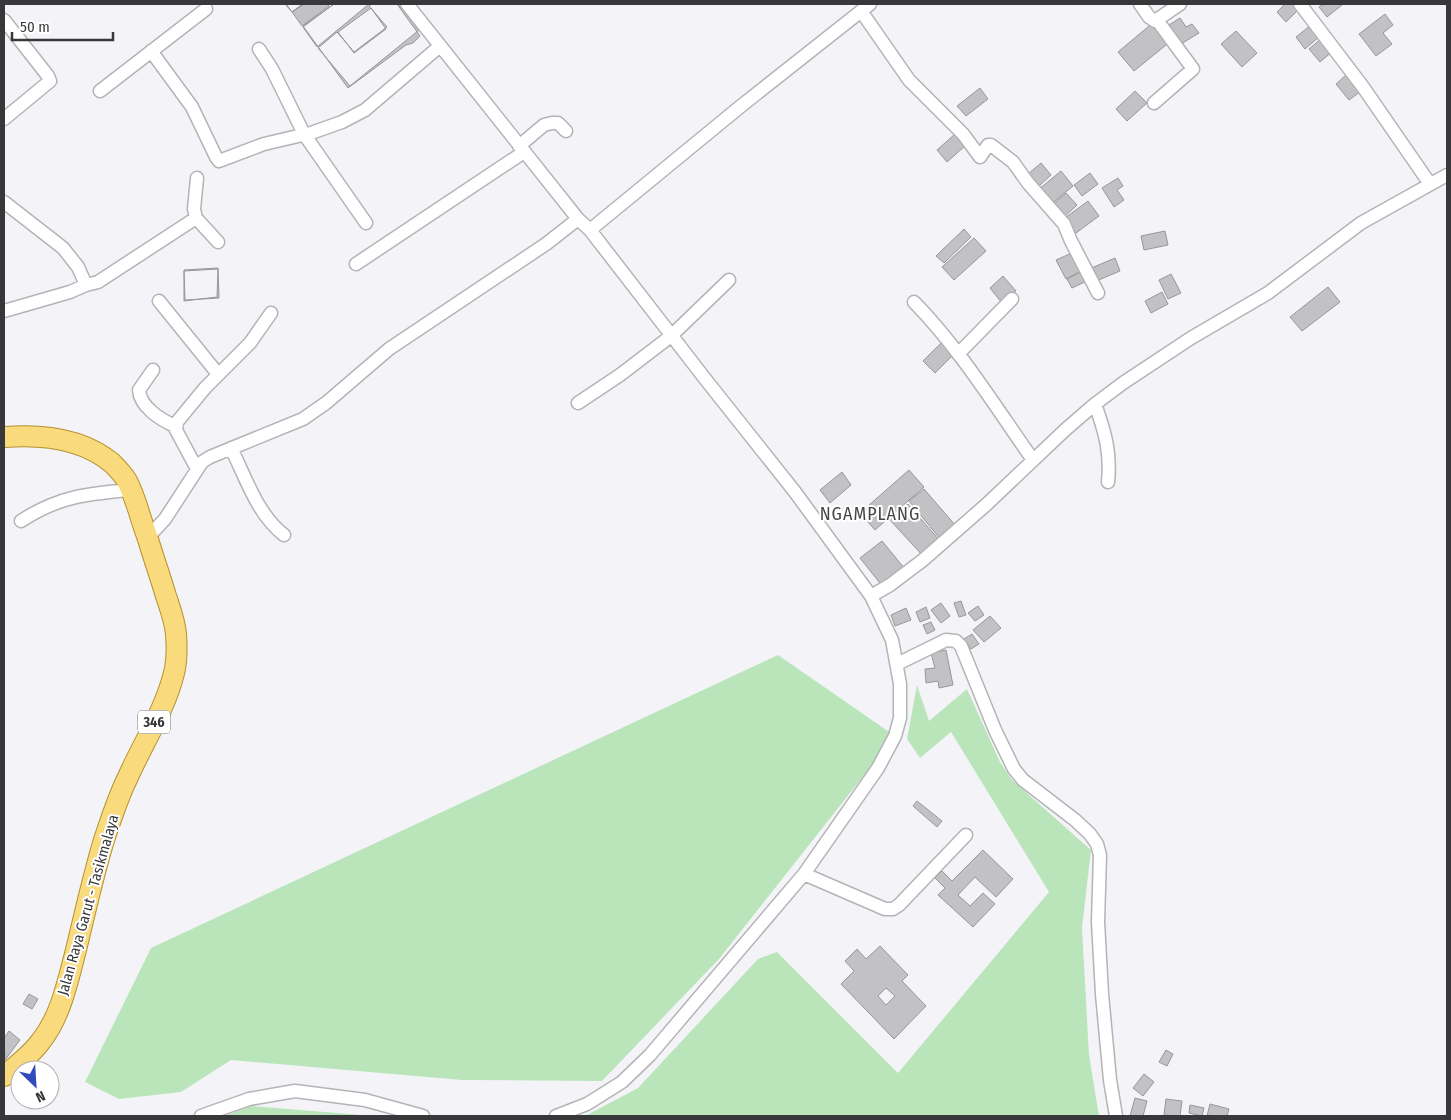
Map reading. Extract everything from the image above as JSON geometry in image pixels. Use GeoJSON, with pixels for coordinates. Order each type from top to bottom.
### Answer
{"type":"FeatureCollection","features":[{"type":"Feature","properties":{"kind":"main road","name":"Jalan Raya Garut - Tasikmalaya"},"geometry":{"type":"LineString","coordinates":[[4,436],[47,437],[92,449],[120,470],[130,490],[156,564],[176,633],[174,672],[160,712],[127,778],[109,824],[97,862],[66,988],[56,1015],[42,1040],[28,1056],[4,1076]]}},
{"type":"Feature","properties":{"kind":"street"},"geometry":{"type":"LineString","coordinates":[[407,4],[578,219],[590,230],[671,336],[795,492],[872,596],[889,630],[900,684],[900,718],[895,736],[878,768],[804,874],[650,1055],[622,1082],[587,1104],[556,1116]]}},
{"type":"Feature","properties":{"kind":"street"},"geometry":{"type":"LineString","coordinates":[[1140,4],[1149,17],[1157,20],[1193,69],[1154,103]]}},
{"type":"Feature","properties":{"kind":"street"},"geometry":{"type":"LineString","coordinates":[[1157,20],[1180,4]]}},
{"type":"Feature","properties":{"kind":"street"},"geometry":{"type":"LineString","coordinates":[[1300,4],[1363,87],[1430,184]]}},
{"type":"Feature","properties":{"kind":"street"},"geometry":{"type":"LineString","coordinates":[[590,230],[733,112],[865,7],[909,80],[963,134],[980,156],[988,145],[991,144],[1013,162],[1028,183],[1064,224],[1098,293]]}},
{"type":"Feature","properties":{"kind":"street"},"geometry":{"type":"LineString","coordinates":[[100,91],[206,9]]}},
{"type":"Feature","properties":{"kind":"street"},"geometry":{"type":"LineString","coordinates":[[4,20],[50,81],[4,119]]}},
{"type":"Feature","properties":{"kind":"street"},"geometry":{"type":"LineString","coordinates":[[151,51],[192,107],[217,160],[219,160],[264,144],[342,122],[365,110],[440,46]]}},
{"type":"Feature","properties":{"kind":"street"},"geometry":{"type":"LineString","coordinates":[[259,49],[272,69],[304,134],[366,223]]}},
{"type":"Feature","properties":{"kind":"street"},"geometry":{"type":"LineString","coordinates":[[356,264],[522,149],[544,125],[558,123],[566,131]]}},
{"type":"Feature","properties":{"kind":"street"},"geometry":{"type":"LineString","coordinates":[[872,596],[923,560],[987,504],[1095,404],[1191,338],[1268,293],[1361,222],[1447,175]]}},
{"type":"Feature","properties":{"kind":"street"},"geometry":{"type":"LineString","coordinates":[[197,178],[194,209],[196,218],[218,242]]}},
{"type":"Feature","properties":{"kind":"street"},"geometry":{"type":"LineString","coordinates":[[4,202],[63,248],[78,267],[86,285]]}},
{"type":"Feature","properties":{"kind":"street"},"geometry":{"type":"LineString","coordinates":[[4,311],[98,282],[196,218]]}},
{"type":"Feature","properties":{"kind":"street"},"geometry":{"type":"LineString","coordinates":[[147,538],[165,519],[202,462],[230,448],[303,419],[333,398],[389,349],[546,244],[578,219]]}},
{"type":"Feature","properties":{"kind":"street"},"geometry":{"type":"LineString","coordinates":[[578,403],[620,375],[671,336],[729,280]]}},
{"type":"Feature","properties":{"kind":"street"},"geometry":{"type":"LineString","coordinates":[[958,354],[1012,298]]}},
{"type":"Feature","properties":{"kind":"street"},"geometry":{"type":"LineString","coordinates":[[159,301],[218,374]]}},
{"type":"Feature","properties":{"kind":"street"},"geometry":{"type":"LineString","coordinates":[[914,302],[958,354],[1033,460]]}},
{"type":"Feature","properties":{"kind":"street"},"geometry":{"type":"LineString","coordinates":[[175,426],[184,412],[218,374],[250,343],[271,313]]}},
{"type":"Feature","properties":{"kind":"street"},"geometry":{"type":"LineString","coordinates":[[153,370],[139,390],[141,400],[161,419],[175,426],[196,469]]}},
{"type":"Feature","properties":{"kind":"street"},"geometry":{"type":"LineString","coordinates":[[1095,404],[1108,446],[1110,463],[1108,482]]}},
{"type":"Feature","properties":{"kind":"street"},"geometry":{"type":"LineString","coordinates":[[230,448],[266,517],[284,535]]}},
{"type":"Feature","properties":{"kind":"street"},"geometry":{"type":"LineString","coordinates":[[20,521],[41,508],[64,500],[84,495],[130,490]]}},
{"type":"Feature","properties":{"kind":"street"},"geometry":{"type":"LineString","coordinates":[[897,664],[946,640],[958,643],[968,661],[995,730],[1014,769],[1023,780],[1075,820],[1090,834],[1097,844],[1100,855],[1098,922],[1102,994],[1110,1080],[1116,1116]]}},
{"type":"Feature","properties":{"kind":"street"},"geometry":{"type":"LineString","coordinates":[[804,874],[885,909],[893,909],[966,835]]}},
{"type":"Feature","properties":{"kind":"street"},"geometry":{"type":"LineString","coordinates":[[201,1116],[249,1099],[295,1091],[365,1100],[423,1116]]}},
{"type":"Feature","properties":{"kind":"green space"},"geometry":{"type":"Polygon","coordinates":[[[778,655],[895,736],[719,959],[602,1081],[462,1080],[231,1060],[181,1092],[119,1099],[85,1082],[151,948],[778,655]]]}},
{"type":"Feature","properties":{"kind":"green space"},"geometry":{"type":"Polygon","coordinates":[[[917,685],[929,721],[967,689],[1000,762],[1012,780],[1091,850],[1082,928],[1089,1055],[1099,1116],[585,1116],[638,1088],[758,959],[777,952],[898,1073],[1049,892],[951,732],[920,758],[907,739],[917,685]]]}},
{"type":"Feature","properties":{"kind":"green space"},"geometry":{"type":"Polygon","coordinates":[[[250,1106],[374,1116],[225,1116],[250,1106]]]}},
{"type":"Feature","properties":{"kind":"building"},"geometry":{"type":"Polygon","coordinates":[[[285,4],[304,4],[292,12],[285,4]]]}},
{"type":"Feature","properties":{"kind":"building"},"geometry":{"type":"Polygon","coordinates":[[[286,4],[303,4],[292,12],[286,4]]]}},
{"type":"Feature","properties":{"kind":"building"},"geometry":{"type":"Polygon","coordinates":[[[303,4],[327,4],[329,6],[302,26],[292,12],[303,4]]]}},
{"type":"Feature","properties":{"kind":"building"},"geometry":{"type":"Polygon","coordinates":[[[334,4],[397,4],[420,36],[413,43],[406,45],[348,88],[303,26],[334,4]],[[371,8],[338,32],[354,53],[386,29],[371,8]]]}},
{"type":"Feature","properties":{"kind":"building"},"geometry":{"type":"Polygon","coordinates":[[[334,4],[369,4],[317,47],[303,27],[334,4]]]}},
{"type":"Feature","properties":{"kind":"building"},"geometry":{"type":"Polygon","coordinates":[[[372,4],[398,4],[419,30],[350,86],[318,48],[337,32],[354,52],[387,27],[369,6],[372,4]]]}},
{"type":"Feature","properties":{"kind":"building"},"geometry":{"type":"Polygon","coordinates":[[[1285,4],[1294,4],[1299,9],[1286,22],[1277,12],[1285,4]]]}},
{"type":"Feature","properties":{"kind":"building"},"geometry":{"type":"Polygon","coordinates":[[[1324,4],[1342,5],[1327,17],[1319,7],[1324,4]]]}},
{"type":"Feature","properties":{"kind":"building"},"geometry":{"type":"Polygon","coordinates":[[[1385,14],[1393,25],[1383,33],[1392,44],[1376,56],[1359,34],[1385,14]]]}},
{"type":"Feature","properties":{"kind":"building"},"geometry":{"type":"Polygon","coordinates":[[[1180,18],[1186,27],[1192,24],[1199,33],[1181,44],[1169,25],[1180,18]]]}},
{"type":"Feature","properties":{"kind":"building"},"geometry":{"type":"Polygon","coordinates":[[[1155,21],[1171,41],[1134,71],[1118,52],[1155,21]]]}},
{"type":"Feature","properties":{"kind":"building"},"geometry":{"type":"Polygon","coordinates":[[[1311,25],[1320,36],[1305,49],[1296,37],[1311,25]]]}},
{"type":"Feature","properties":{"kind":"building"},"geometry":{"type":"Polygon","coordinates":[[[1236,31],[1257,53],[1242,67],[1221,44],[1236,31]]]}},
{"type":"Feature","properties":{"kind":"building"},"geometry":{"type":"Polygon","coordinates":[[[1323,37],[1334,50],[1320,62],[1309,49],[1323,37]]]}},
{"type":"Feature","properties":{"kind":"building"},"geometry":{"type":"Polygon","coordinates":[[[1346,75],[1360,92],[1349,100],[1336,84],[1346,75]]]}},
{"type":"Feature","properties":{"kind":"building"},"geometry":{"type":"Polygon","coordinates":[[[980,88],[988,99],[966,116],[957,106],[980,88]]]}},
{"type":"Feature","properties":{"kind":"building"},"geometry":{"type":"Polygon","coordinates":[[[1135,91],[1147,103],[1127,121],[1116,109],[1135,91]]]}},
{"type":"Feature","properties":{"kind":"building"},"geometry":{"type":"Polygon","coordinates":[[[955,134],[965,146],[947,162],[937,150],[955,134]]]}},
{"type":"Feature","properties":{"kind":"building"},"geometry":{"type":"Polygon","coordinates":[[[1041,163],[1051,175],[1039,186],[1028,174],[1041,163]]]}},
{"type":"Feature","properties":{"kind":"building"},"geometry":{"type":"Polygon","coordinates":[[[1061,171],[1073,186],[1050,205],[1038,190],[1061,171]]]}},
{"type":"Feature","properties":{"kind":"building"},"geometry":{"type":"Polygon","coordinates":[[[1090,173],[1098,184],[1082,196],[1074,185],[1090,173]]]}},
{"type":"Feature","properties":{"kind":"building"},"geometry":{"type":"Polygon","coordinates":[[[1118,178],[1123,186],[1117,190],[1124,200],[1114,207],[1102,188],[1118,178]]]}},
{"type":"Feature","properties":{"kind":"building"},"geometry":{"type":"Polygon","coordinates":[[[1066,193],[1077,205],[1062,219],[1051,206],[1066,193]]]}},
{"type":"Feature","properties":{"kind":"building"},"geometry":{"type":"Polygon","coordinates":[[[1088,201],[1099,216],[1076,233],[1065,218],[1088,201]]]}},
{"type":"Feature","properties":{"kind":"building"},"geometry":{"type":"Polygon","coordinates":[[[964,229],[971,237],[944,263],[936,256],[964,229]]]}},
{"type":"Feature","properties":{"kind":"building"},"geometry":{"type":"Polygon","coordinates":[[[1165,231],[1168,245],[1144,250],[1141,236],[1165,231]]]}},
{"type":"Feature","properties":{"kind":"building"},"geometry":{"type":"Polygon","coordinates":[[[974,238],[986,251],[954,280],[942,267],[974,238]]]}},
{"type":"Feature","properties":{"kind":"building"},"geometry":{"type":"Polygon","coordinates":[[[1074,252],[1083,270],[1066,279],[1056,260],[1074,252]]]}},
{"type":"Feature","properties":{"kind":"building"},"geometry":{"type":"Polygon","coordinates":[[[1115,258],[1120,271],[1094,282],[1089,269],[1115,258]]]}},
{"type":"Feature","properties":{"kind":"building"},"geometry":{"type":"Polygon","coordinates":[[[218,268],[219,298],[185,300],[184,270],[218,268]]]}},
{"type":"Feature","properties":{"kind":"building"},"geometry":{"type":"Polygon","coordinates":[[[218,269],[217,297],[184,301],[184,271],[218,269]]]}},
{"type":"Feature","properties":{"kind":"building"},"geometry":{"type":"Polygon","coordinates":[[[1085,270],[1089,280],[1072,288],[1067,279],[1085,270]]]}},
{"type":"Feature","properties":{"kind":"building"},"geometry":{"type":"Polygon","coordinates":[[[1171,274],[1181,293],[1168,299],[1159,280],[1171,274]]]}},
{"type":"Feature","properties":{"kind":"building"},"geometry":{"type":"Polygon","coordinates":[[[1003,276],[1016,291],[1002,303],[990,288],[1003,276]]]}},
{"type":"Feature","properties":{"kind":"building"},"geometry":{"type":"Polygon","coordinates":[[[1328,287],[1340,302],[1302,331],[1290,317],[1328,287]]]}},
{"type":"Feature","properties":{"kind":"building"},"geometry":{"type":"Polygon","coordinates":[[[1162,292],[1168,304],[1151,313],[1145,301],[1162,292]]]}},
{"type":"Feature","properties":{"kind":"building"},"geometry":{"type":"Polygon","coordinates":[[[942,342],[954,354],[935,373],[923,361],[942,342]]]}},
{"type":"Feature","properties":{"kind":"building"},"geometry":{"type":"Polygon","coordinates":[[[909,470],[924,487],[875,530],[860,513],[909,470]]]}},
{"type":"Feature","properties":{"kind":"building"},"geometry":{"type":"Polygon","coordinates":[[[842,472],[851,485],[830,503],[820,490],[842,472]]]}},
{"type":"Feature","properties":{"kind":"building"},"geometry":{"type":"Polygon","coordinates":[[[924,489],[956,526],[941,540],[909,501],[924,489]]]}},
{"type":"Feature","properties":{"kind":"building"},"geometry":{"type":"Polygon","coordinates":[[[908,504],[940,541],[924,557],[890,520],[908,504]]]}},
{"type":"Feature","properties":{"kind":"building"},"geometry":{"type":"Polygon","coordinates":[[[882,541],[905,569],[883,587],[860,558],[882,541]]]}},
{"type":"Feature","properties":{"kind":"building"},"geometry":{"type":"Polygon","coordinates":[[[961,601],[966,615],[959,617],[954,603],[961,601]]]}},
{"type":"Feature","properties":{"kind":"building"},"geometry":{"type":"Polygon","coordinates":[[[941,603],[950,616],[941,623],[931,610],[941,603]]]}},
{"type":"Feature","properties":{"kind":"building"},"geometry":{"type":"Polygon","coordinates":[[[978,606],[984,615],[975,621],[968,613],[978,606]]]}},
{"type":"Feature","properties":{"kind":"building"},"geometry":{"type":"Polygon","coordinates":[[[926,607],[930,618],[920,622],[916,612],[926,607]]]}},
{"type":"Feature","properties":{"kind":"building"},"geometry":{"type":"Polygon","coordinates":[[[906,608],[911,620],[895,626],[891,615],[906,608]]]}},
{"type":"Feature","properties":{"kind":"building"},"geometry":{"type":"Polygon","coordinates":[[[990,616],[1001,628],[984,642],[973,630],[990,616]]]}},
{"type":"Feature","properties":{"kind":"building"},"geometry":{"type":"Polygon","coordinates":[[[931,622],[935,630],[927,634],[923,625],[931,622]]]}},
{"type":"Feature","properties":{"kind":"building"},"geometry":{"type":"Polygon","coordinates":[[[972,634],[979,644],[971,649],[964,639],[972,634]]]}},
{"type":"Feature","properties":{"kind":"building"},"geometry":{"type":"Polygon","coordinates":[[[946,650],[953,685],[939,688],[938,681],[926,683],[925,669],[935,668],[931,653],[946,650]]]}},
{"type":"Feature","properties":{"kind":"building"},"geometry":{"type":"Polygon","coordinates":[[[917,801],[942,821],[937,827],[913,806],[917,801]]]}},
{"type":"Feature","properties":{"kind":"building"},"geometry":{"type":"Polygon","coordinates":[[[983,850],[1013,879],[996,897],[975,877],[958,895],[970,906],[983,893],[995,904],[973,927],[938,895],[945,888],[935,878],[942,871],[952,881],[983,850]]]}},
{"type":"Feature","properties":{"kind":"building"},"geometry":{"type":"Polygon","coordinates":[[[880,946],[908,975],[902,981],[926,1006],[894,1039],[841,984],[854,971],[845,961],[857,949],[866,959],[880,946]],[[886,988],[878,996],[886,1005],[895,996],[886,988]]]}},
{"type":"Feature","properties":{"kind":"building"},"geometry":{"type":"Polygon","coordinates":[[[29,994],[38,999],[32,1009],[23,1004],[29,994]]]}},
{"type":"Feature","properties":{"kind":"building"},"geometry":{"type":"Polygon","coordinates":[[[9,1031],[20,1040],[5,1060],[4,1038],[9,1031]]]}},
{"type":"Feature","properties":{"kind":"building"},"geometry":{"type":"Polygon","coordinates":[[[1166,1050],[1173,1054],[1167,1066],[1159,1062],[1166,1050]]]}},
{"type":"Feature","properties":{"kind":"building"},"geometry":{"type":"Polygon","coordinates":[[[1144,1074],[1154,1082],[1143,1096],[1133,1088],[1144,1074]]]}},
{"type":"Feature","properties":{"kind":"building"},"geometry":{"type":"Polygon","coordinates":[[[1135,1098],[1147,1101],[1143,1116],[1130,1116],[1135,1098]]]}},
{"type":"Feature","properties":{"kind":"building"},"geometry":{"type":"Polygon","coordinates":[[[1166,1099],[1182,1101],[1180,1116],[1164,1115],[1166,1099]]]}},
{"type":"Feature","properties":{"kind":"building"},"geometry":{"type":"Polygon","coordinates":[[[1210,1104],[1229,1109],[1227,1116],[1207,1116],[1210,1104]]]}},
{"type":"Feature","properties":{"kind":"building"},"geometry":{"type":"Polygon","coordinates":[[[1190,1105],[1204,1108],[1202,1116],[1189,1113],[1190,1105]]]}},
{"type":"Feature","properties":{"kind":"district","name":"NGAMPLANG"},"geometry":{"type":"Point","coordinates":[870,514]}}]}
